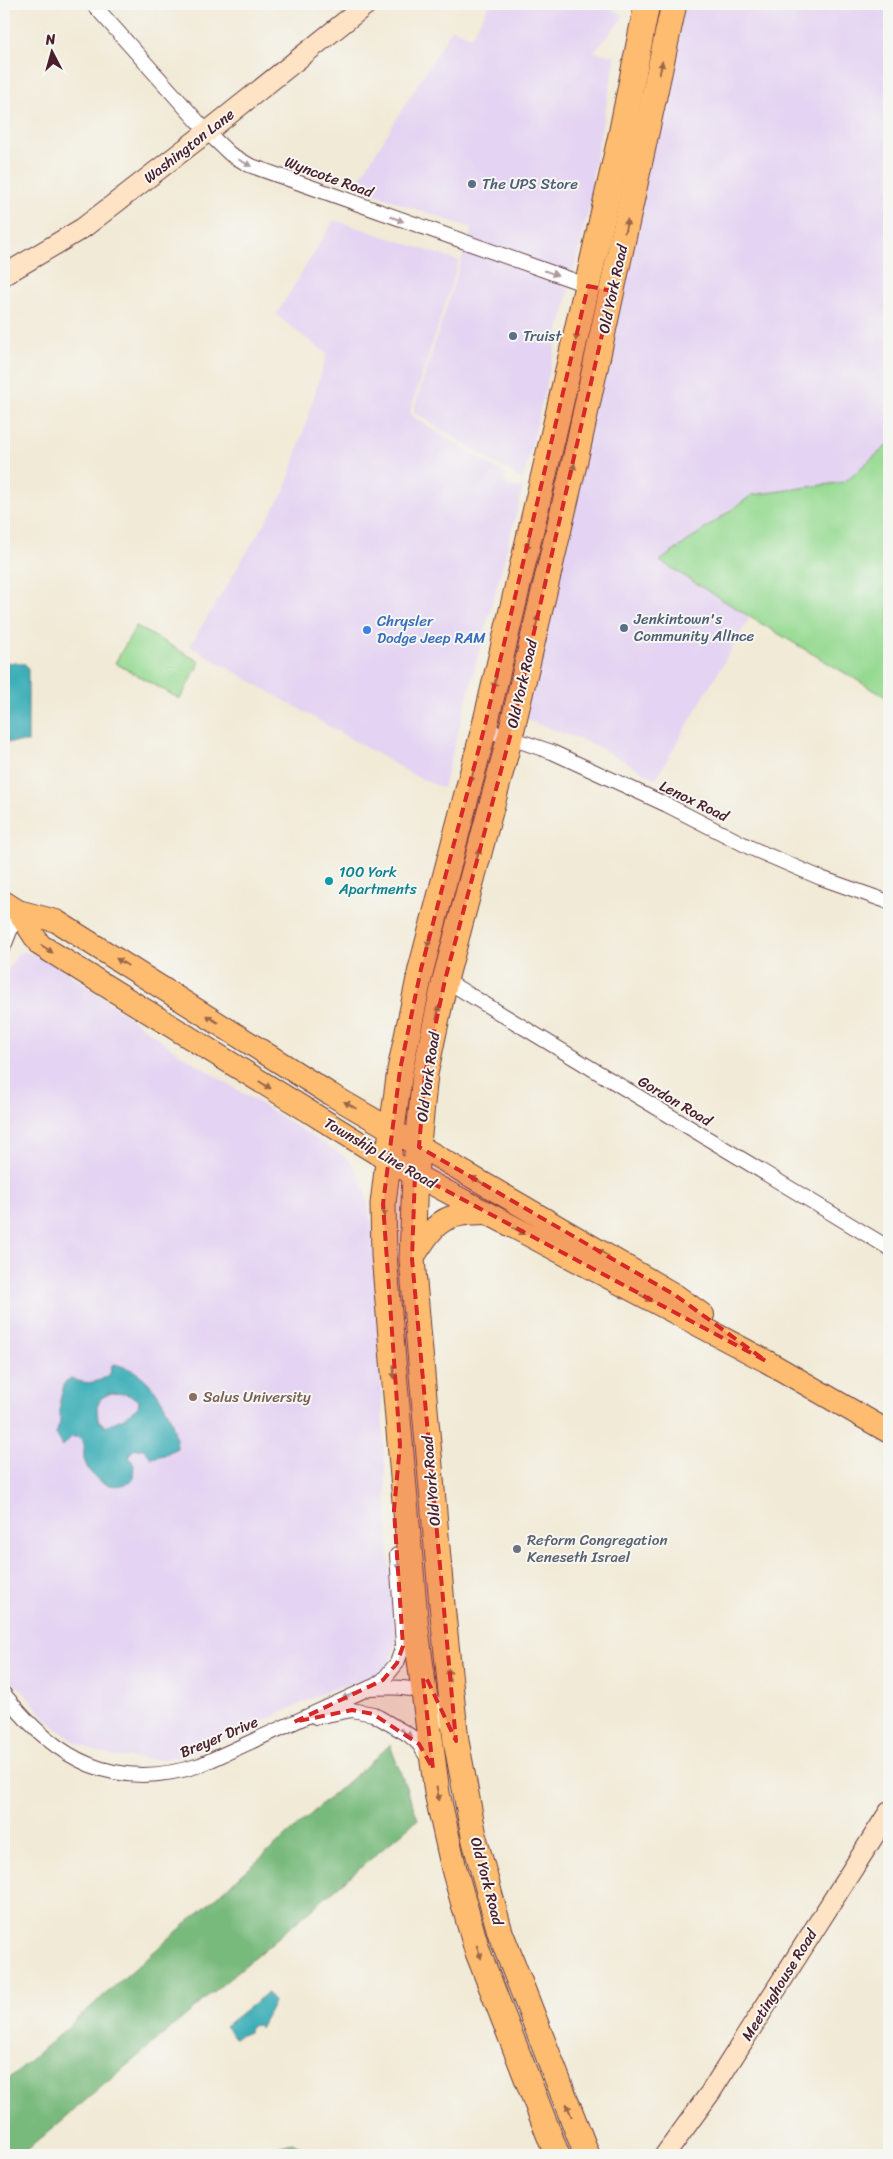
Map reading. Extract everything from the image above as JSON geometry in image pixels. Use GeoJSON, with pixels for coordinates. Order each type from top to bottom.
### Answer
{"type":"FeatureCollection","features":[{"type":"Feature","properties":{"kind":"highway","name":"Old York Road"},"geometry":{"type":"LineString","coordinates":[[557,2155],[477,1950],[454,1869],[434,1769],[416,1630],[384,1255],[383,1204],[400,1070],[421,969],[484,729],[588,286],[646,4]]}},
{"type":"Feature","properties":{"kind":"highway","name":"Old York Road"},"geometry":{"type":"LineString","coordinates":[[587,2155],[500,1932],[475,1841],[456,1741],[412,1260],[415,1174],[425,1074],[445,980],[510,737],[562,518],[674,4]]}},
{"type":"Feature","properties":{"kind":"highway"},"geometry":{"type":"LineString","coordinates":[[536,508],[562,518]]}},
{"type":"Feature","properties":{"kind":"main road","name":"Township Line Road"},"geometry":{"type":"LineString","coordinates":[[8,911],[56,921],[326,1091],[675,1295],[766,1361]]}},
{"type":"Feature","properties":{"kind":"main road","name":"Township Line Road"},"geometry":{"type":"LineString","coordinates":[[8,911],[40,945],[389,1161],[766,1361],[889,1432]]}},
{"type":"Feature","properties":{"kind":"main road"},"geometry":{"type":"LineString","coordinates":[[412,1260],[435,1225],[443,1220],[464,1213],[486,1213]]}},
{"type":"Feature","properties":{"kind":"street","name":"Wyncote Road"},"geometry":{"type":"LineString","coordinates":[[94,4],[207,132],[230,154],[249,165],[588,286],[612,291]]}},
{"type":"Feature","properties":{"kind":"street","name":"Washington Lane"},"geometry":{"type":"LineString","coordinates":[[4,275],[83,228],[207,132],[366,4]]}},
{"type":"Feature","properties":{"kind":"street","name":"Lenox Road"},"geometry":{"type":"LineString","coordinates":[[484,729],[552,752],[602,774],[751,848],[821,878],[889,902]]}},
{"type":"Feature","properties":{"kind":"street"},"geometry":{"type":"LineString","coordinates":[[4,946],[8,911]]}},
{"type":"Feature","properties":{"kind":"street","name":"Gordon Road"},"geometry":{"type":"LineString","coordinates":[[445,980],[889,1248]]}},
{"type":"Feature","properties":{"kind":"street","name":"Breyer Drive"},"geometry":{"type":"LineString","coordinates":[[4,1694],[48,1742],[73,1758],[88,1766],[138,1775],[169,1773],[200,1766],[383,1680],[397,1663],[404,1646],[394,1510],[394,1483],[400,1445]]}},
{"type":"Feature","properties":{"kind":"street","name":"Breyer Drive"},"geometry":{"type":"LineString","coordinates":[[367,1688],[401,1688],[430,1697],[440,1708],[456,1741]]}},
{"type":"Feature","properties":{"kind":"street","name":"Breyer Drive"},"geometry":{"type":"LineString","coordinates":[[294,1722],[352,1710],[373,1714],[400,1728],[419,1744],[434,1769]]}},
{"type":"Feature","properties":{"kind":"street","name":"Meetinghouse Road"},"geometry":{"type":"LineString","coordinates":[[665,2155],[710,2093],[889,1812]]}},
{"type":"Feature","properties":{"kind":"highlighted area"},"geometry":{"type":"Polygon","coordinates":[[[588,286],[600,288],[612,291],[510,737],[445,980],[425,1074],[419,1147],[675,1295],[766,1361],[415,1174],[412,1259],[456,1741],[426,1677],[423,1678],[433,1769],[419,1744],[373,1714],[352,1710],[294,1722],[383,1680],[397,1663],[403,1646],[394,1510],[400,1445],[383,1204],[400,1070],[421,969],[484,729],[588,286]]]}},
{"type":"Feature","properties":{"kind":"shaded area"},"geometry":{"type":"Polygon","coordinates":[[[490,4],[604,4],[624,16],[594,52],[616,56],[591,181],[595,183],[523,480],[413,412],[472,228],[355,186],[452,29],[471,37],[490,4]]]}},
{"type":"Feature","properties":{"kind":"shaded area"},"geometry":{"type":"Polygon","coordinates":[[[678,4],[889,4],[889,444],[844,482],[752,495],[661,561],[750,617],[656,779],[595,745],[530,721],[516,710],[678,4]]]}},
{"type":"Feature","properties":{"kind":"shaded area"},"geometry":{"type":"Polygon","coordinates":[[[334,220],[459,261],[410,412],[412,416],[506,475],[504,481],[507,486],[523,488],[443,788],[417,777],[190,646],[286,488],[327,354],[276,315],[334,220]]]}},
{"type":"Feature","properties":{"kind":"shaded area","name":"Salus University"},"geometry":{"type":"Polygon","coordinates":[[[26,952],[38,955],[74,977],[177,1052],[344,1156],[354,1166],[364,1187],[374,1234],[389,1559],[396,1646],[388,1664],[373,1678],[332,1689],[212,1745],[182,1756],[160,1760],[117,1757],[91,1750],[72,1740],[51,1724],[18,1686],[4,1688],[4,977],[18,953],[26,952]]]}},
{"type":"Feature","properties":{"kind":"green space"},"geometry":{"type":"Polygon","coordinates":[[[889,444],[889,699],[750,617],[660,561],[752,495],[844,482],[889,444]]]}},
{"type":"Feature","properties":{"kind":"green space"},"geometry":{"type":"Polygon","coordinates":[[[136,626],[200,662],[180,699],[115,663],[136,626]]]}},
{"type":"Feature","properties":{"kind":"green space"},"geometry":{"type":"Polygon","coordinates":[[[390,1745],[418,1819],[21,2155],[4,2155],[4,2083],[390,1745]]]}},
{"type":"Feature","properties":{"kind":"green space"},"geometry":{"type":"Polygon","coordinates":[[[292,2143],[315,2155],[251,2155],[292,2143]]]}},
{"type":"Feature","properties":{"kind":"water"},"geometry":{"type":"Polygon","coordinates":[[[6,662],[25,664],[28,669],[28,742],[4,742],[4,665],[6,662]]]}},
{"type":"Feature","properties":{"kind":"water"},"geometry":{"type":"Polygon","coordinates":[[[115,1364],[134,1371],[151,1385],[169,1415],[176,1437],[177,1448],[164,1455],[151,1458],[144,1449],[135,1449],[129,1456],[134,1465],[133,1480],[119,1485],[112,1485],[99,1480],[88,1469],[84,1458],[84,1443],[79,1437],[71,1437],[63,1446],[56,1434],[60,1422],[60,1400],[65,1382],[71,1378],[81,1382],[96,1382],[110,1374],[112,1365],[115,1364]],[[111,1393],[101,1398],[97,1407],[98,1420],[105,1426],[124,1418],[138,1407],[139,1400],[126,1394],[111,1393]]]}},
{"type":"Feature","properties":{"kind":"water"},"geometry":{"type":"Polygon","coordinates":[[[267,1993],[274,2002],[260,2028],[257,2025],[250,2026],[249,2032],[235,2038],[225,2026],[267,1993]]]}},
{"type":"Feature","properties":{"kind":"place","name":"The UPS Store"},"geometry":{"type":"Point","coordinates":[472,184]}},
{"type":"Feature","properties":{"kind":"place","name":"Truist"},"geometry":{"type":"Point","coordinates":[513,336]}},
{"type":"Feature","properties":{"kind":"place","name":"Jenkintown's Community Allnce"},"geometry":{"type":"Point","coordinates":[624,628]}},
{"type":"Feature","properties":{"kind":"place","name":"Chrysler Dodge Jeep RAM"},"geometry":{"type":"Point","coordinates":[367,630]}},
{"type":"Feature","properties":{"kind":"place","name":"100 York Apartments"},"geometry":{"type":"Point","coordinates":[329,881]}},
{"type":"Feature","properties":{"kind":"place","name":"Salus University"},"geometry":{"type":"Point","coordinates":[193,1397]}},
{"type":"Feature","properties":{"kind":"place","name":"Reform Congregation Keneseth Israel"},"geometry":{"type":"Point","coordinates":[517,1549]}}]}
